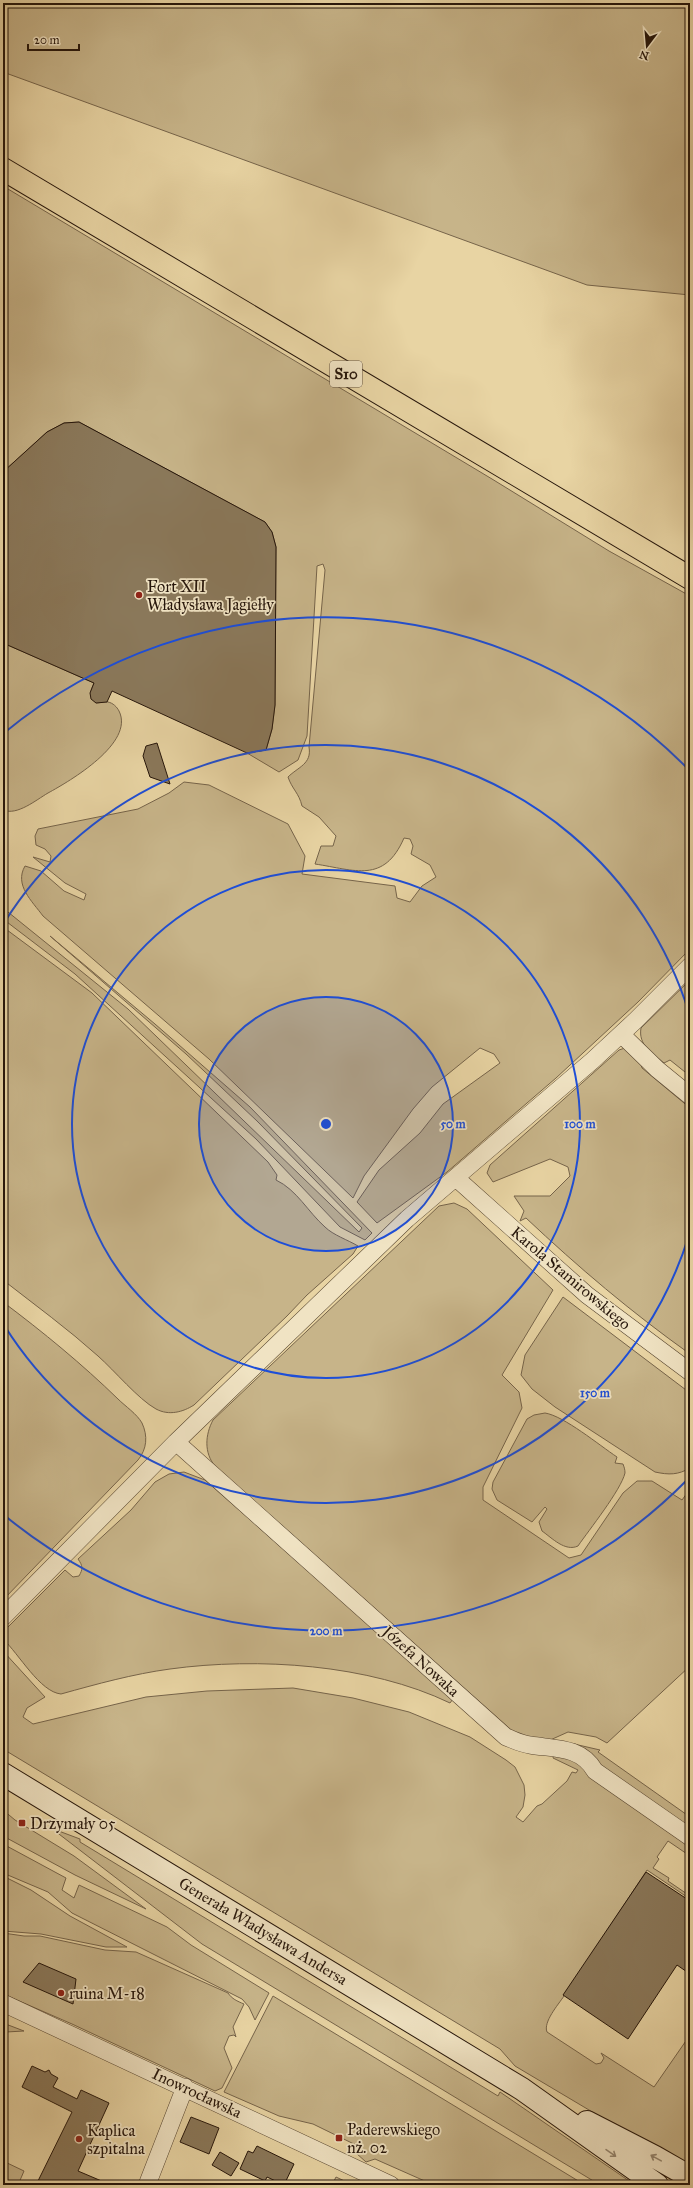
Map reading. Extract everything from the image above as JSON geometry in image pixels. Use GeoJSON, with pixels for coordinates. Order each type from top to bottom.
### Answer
{"type":"FeatureCollection","features":[{"type":"Feature","properties":{"kind":"highway","name":"S10"},"geometry":{"type":"LineString","coordinates":[[3,169],[690,578]]}},
{"type":"Feature","properties":{"kind":"main road","name":"Generała Władysława Andersa"},"geometry":{"type":"LineString","coordinates":[[3,1774],[522,2090],[657,2185]]}},
{"type":"Feature","properties":{"kind":"main road","name":"Generała Władysława Andersa"},"geometry":{"type":"LineString","coordinates":[[522,2090],[655,2157],[690,2177]]}},
{"type":"Feature","properties":{"kind":"street"},"geometry":{"type":"LineString","coordinates":[[3,1617],[176,1442],[407,1219],[621,1034],[690,966]]}},
{"type":"Feature","properties":{"kind":"street"},"geometry":{"type":"LineString","coordinates":[[621,1034],[657,1068],[690,1096]]}},
{"type":"Feature","properties":{"kind":"street","name":"Karola Stamirowskiego"},"geometry":{"type":"LineString","coordinates":[[456,1178],[587,1295],[690,1372]]}},
{"type":"Feature","properties":{"kind":"street","name":"Józefa Nowaka"},"geometry":{"type":"LineString","coordinates":[[176,1442],[506,1737],[529,1745],[559,1747],[581,1755],[595,1770],[690,1837]]}},
{"type":"Feature","properties":{"kind":"street","name":"Inowrocławska"},"geometry":{"type":"LineString","coordinates":[[3,2003],[185,2087],[391,2185]]}},
{"type":"Feature","properties":{"kind":"street"},"geometry":{"type":"LineString","coordinates":[[147,2185],[185,2087]]}},
{"type":"Feature","properties":{"kind":"shaded area"},"geometry":{"type":"Polygon","coordinates":[[[3,3],[690,3],[690,295],[587,285],[3,72],[3,3]]]}},
{"type":"Feature","properties":{"kind":"shaded area"},"geometry":{"type":"Polygon","coordinates":[[[3,186],[492,479],[609,551],[690,596],[690,949],[638,1002],[556,1078],[447,1172],[377,1223],[357,1202],[379,1170],[420,1133],[443,1104],[500,1063],[494,1054],[480,1048],[432,1087],[413,1109],[364,1176],[353,1198],[209,1059],[43,916],[30,899],[23,886],[22,873],[25,866],[41,871],[64,891],[84,900],[86,894],[65,883],[33,857],[50,862],[51,856],[45,849],[36,845],[35,836],[38,829],[138,809],[169,793],[184,782],[209,785],[288,824],[305,856],[302,874],[395,886],[397,898],[410,902],[422,886],[436,877],[430,865],[411,854],[413,846],[410,839],[404,838],[396,853],[378,868],[355,871],[315,864],[321,846],[333,846],[336,836],[319,817],[302,806],[288,777],[303,765],[309,753],[325,570],[323,564],[317,566],[307,736],[298,760],[279,772],[247,753],[266,750],[272,729],[275,705],[276,547],[272,532],[265,522],[79,422],[64,423],[47,432],[3,472],[3,186]]]}},
{"type":"Feature","properties":{"kind":"shaded area"},"geometry":{"type":"Polygon","coordinates":[[[3,643],[94,683],[91,691],[92,698],[96,703],[106,702],[115,705],[119,711],[121,723],[118,736],[98,760],[71,780],[26,806],[14,811],[3,810],[3,643]]]}},
{"type":"Feature","properties":{"kind":"shaded area"},"geometry":{"type":"Polygon","coordinates":[[[3,908],[128,1009],[359,1232],[362,1228],[257,1121],[186,1054],[50,936],[155,1024],[250,1107],[372,1233],[365,1240],[340,1227],[256,1139],[75,974],[3,919],[3,908]]]}},
{"type":"Feature","properties":{"kind":"shaded area"},"geometry":{"type":"Polygon","coordinates":[[[3,927],[92,993],[268,1162],[277,1175],[276,1180],[290,1189],[328,1230],[358,1246],[353,1254],[307,1295],[194,1405],[185,1410],[171,1413],[156,1409],[149,1404],[134,1392],[87,1346],[3,1280],[3,927]]]}},
{"type":"Feature","properties":{"kind":"shaded area"},"geometry":{"type":"Polygon","coordinates":[[[690,980],[690,1076],[670,1060],[664,1063],[655,1056],[644,1044],[641,1028],[690,980]]]}},
{"type":"Feature","properties":{"kind":"shaded area"},"geometry":{"type":"Polygon","coordinates":[[[625,1048],[639,1058],[642,1068],[690,1108],[690,1354],[605,1289],[526,1218],[520,1221],[524,1211],[514,1196],[550,1196],[570,1176],[568,1167],[550,1159],[493,1182],[487,1173],[490,1165],[619,1050],[625,1048]]]}},
{"type":"Feature","properties":{"kind":"shaded area"},"geometry":{"type":"Polygon","coordinates":[[[454,1203],[467,1209],[553,1290],[502,1375],[519,1392],[522,1408],[483,1487],[483,1500],[569,1558],[581,1555],[623,1493],[637,1481],[652,1481],[682,1500],[690,1489],[690,1666],[607,1743],[596,1737],[568,1732],[548,1741],[518,1736],[215,1466],[211,1461],[207,1450],[208,1432],[213,1420],[439,1206],[454,1203]]]}},
{"type":"Feature","properties":{"kind":"shaded area"},"geometry":{"type":"Polygon","coordinates":[[[563,1297],[690,1393],[690,1468],[673,1474],[655,1472],[555,1407],[532,1389],[521,1375],[525,1355],[563,1297]]]}},
{"type":"Feature","properties":{"kind":"shaded area"},"geometry":{"type":"Polygon","coordinates":[[[3,1302],[62,1349],[134,1413],[142,1423],[146,1442],[138,1460],[3,1600],[3,1302]]]}},
{"type":"Feature","properties":{"kind":"shaded area"},"geometry":{"type":"Polygon","coordinates":[[[545,1413],[562,1419],[617,1457],[615,1463],[623,1464],[625,1469],[625,1473],[618,1489],[578,1546],[564,1546],[542,1531],[539,1522],[547,1509],[545,1507],[532,1522],[497,1500],[492,1489],[493,1482],[527,1419],[534,1415],[545,1413]]]}},
{"type":"Feature","properties":{"kind":"shaded area"},"geometry":{"type":"Polygon","coordinates":[[[184,1472],[205,1480],[453,1699],[450,1703],[418,1690],[349,1672],[276,1664],[204,1665],[170,1669],[129,1676],[61,1694],[53,1692],[45,1687],[3,1639],[3,1632],[65,1570],[73,1577],[79,1576],[82,1568],[78,1559],[131,1510],[155,1482],[169,1474],[184,1472]]]}},
{"type":"Feature","properties":{"kind":"shaded area"},"geometry":{"type":"Polygon","coordinates":[[[3,1651],[45,1697],[27,1708],[23,1717],[33,1724],[146,1697],[207,1691],[293,1688],[353,1698],[409,1712],[470,1737],[515,1767],[524,1785],[525,1795],[523,1807],[516,1817],[523,1822],[537,1806],[542,1804],[567,1781],[572,1772],[576,1773],[578,1770],[553,1758],[554,1754],[574,1744],[600,1750],[598,1752],[690,1817],[690,1856],[668,1841],[657,1857],[659,1859],[653,1868],[669,1878],[668,1881],[690,1896],[690,1899],[647,1870],[552,2014],[546,2028],[547,2032],[596,2064],[601,2063],[604,2058],[601,2053],[654,2087],[690,2035],[690,2170],[515,2066],[500,2049],[3,1749],[3,1651]]]}},
{"type":"Feature","properties":{"kind":"shaded area"},"geometry":{"type":"Polygon","coordinates":[[[3,1810],[15,1820],[74,1856],[146,1909],[75,1875],[3,1836],[3,1810]]]}},
{"type":"Feature","properties":{"kind":"shaded area"},"geometry":{"type":"Polygon","coordinates":[[[56,1830],[80,1839],[80,1842],[498,2096],[500,2092],[635,2185],[600,2185],[202,1944],[55,1831],[56,1830]]]}},
{"type":"Feature","properties":{"kind":"shaded area"},"geometry":{"type":"Polygon","coordinates":[[[3,1844],[66,1878],[62,1890],[74,1898],[79,1885],[167,1927],[191,1945],[269,1993],[255,2020],[249,2007],[242,1999],[72,1913],[48,1892],[3,1873],[3,1844]]]}},
{"type":"Feature","properties":{"kind":"shaded area"},"geometry":{"type":"Polygon","coordinates":[[[3,1876],[31,1890],[70,1916],[127,1947],[106,1947],[41,1934],[3,1931],[3,1876]]]}},
{"type":"Feature","properties":{"kind":"shaded area"},"geometry":{"type":"Polygon","coordinates":[[[3,1933],[24,1936],[40,1936],[105,1950],[136,1952],[228,1993],[237,2001],[244,2004],[233,2027],[236,2037],[234,2035],[229,2036],[224,2048],[232,2068],[222,2088],[215,2091],[72,2024],[3,1994],[3,1933]]]}},
{"type":"Feature","properties":{"kind":"shaded area"},"geometry":{"type":"Polygon","coordinates":[[[273,1996],[585,2185],[428,2185],[427,2182],[375,2159],[366,2162],[356,2153],[358,2146],[313,2124],[279,2116],[224,2092],[273,1996]]]}},
{"type":"Feature","properties":{"kind":"shaded area"},"geometry":{"type":"Polygon","coordinates":[[[3,2023],[24,2031],[6,2032],[3,2036],[3,2023]]]}},
{"type":"Feature","properties":{"kind":"shaded area"},"geometry":{"type":"Polygon","coordinates":[[[3,2161],[24,2171],[18,2185],[3,2185],[3,2161]]]}},
{"type":"Feature","properties":{"kind":"shaded area"},"geometry":{"type":"Polygon","coordinates":[[[336,2177],[353,2185],[332,2185],[336,2177]]]}},
{"type":"Feature","properties":{"kind":"building","name":"Fort XII Władysława Jagiełły"},"geometry":{"type":"Polygon","coordinates":[[[79,422],[265,522],[272,532],[276,547],[275,705],[272,729],[266,750],[247,753],[112,691],[107,702],[96,703],[91,699],[90,693],[94,683],[3,643],[3,472],[47,432],[64,423],[79,422]]]}},
{"type":"Feature","properties":{"kind":"building"},"geometry":{"type":"Polygon","coordinates":[[[157,743],[170,784],[150,777],[143,756],[146,746],[157,743]]]}},
{"type":"Feature","properties":{"kind":"building"},"geometry":{"type":"Polygon","coordinates":[[[646,1872],[690,1901],[690,1974],[677,1965],[628,2039],[563,1995],[646,1872]]]}},
{"type":"Feature","properties":{"kind":"building","name":"ruina M-18"},"geometry":{"type":"Polygon","coordinates":[[[39,1963],[76,1979],[73,2004],[23,1982],[39,1963]]]}},
{"type":"Feature","properties":{"kind":"building"},"geometry":{"type":"Polygon","coordinates":[[[32,2066],[45,2072],[49,2070],[51,2074],[58,2078],[53,2087],[77,2099],[81,2090],[109,2103],[78,2171],[111,2185],[36,2185],[72,2112],[22,2087],[32,2066]]]}},
{"type":"Feature","properties":{"kind":"building"},"geometry":{"type":"Polygon","coordinates":[[[191,2117],[219,2128],[209,2154],[180,2142],[191,2117]]]}},
{"type":"Feature","properties":{"kind":"building"},"geometry":{"type":"Polygon","coordinates":[[[257,2146],[294,2164],[284,2185],[267,2177],[265,2181],[240,2169],[248,2151],[253,2153],[257,2146]]]}},
{"type":"Feature","properties":{"kind":"building"},"geometry":{"type":"Polygon","coordinates":[[[220,2152],[239,2163],[231,2176],[212,2165],[220,2152]]]}},
{"type":"Feature","properties":{"kind":"place","name":"Fort XII Władysława Jagiełły"},"geometry":{"type":"Point","coordinates":[139,595]}},
{"type":"Feature","properties":{"kind":"place","name":"Drzymały 05"},"geometry":{"type":"Point","coordinates":[22,1823]}},
{"type":"Feature","properties":{"kind":"place","name":"ruina M-18"},"geometry":{"type":"Point","coordinates":[61,1993]}},
{"type":"Feature","properties":{"kind":"place","name":"Paderewskiego nż. 02"},"geometry":{"type":"Point","coordinates":[339,2138]}},
{"type":"Feature","properties":{"kind":"place","name":"Kaplica szpitalna"},"geometry":{"type":"Point","coordinates":[79,2139]}}]}
